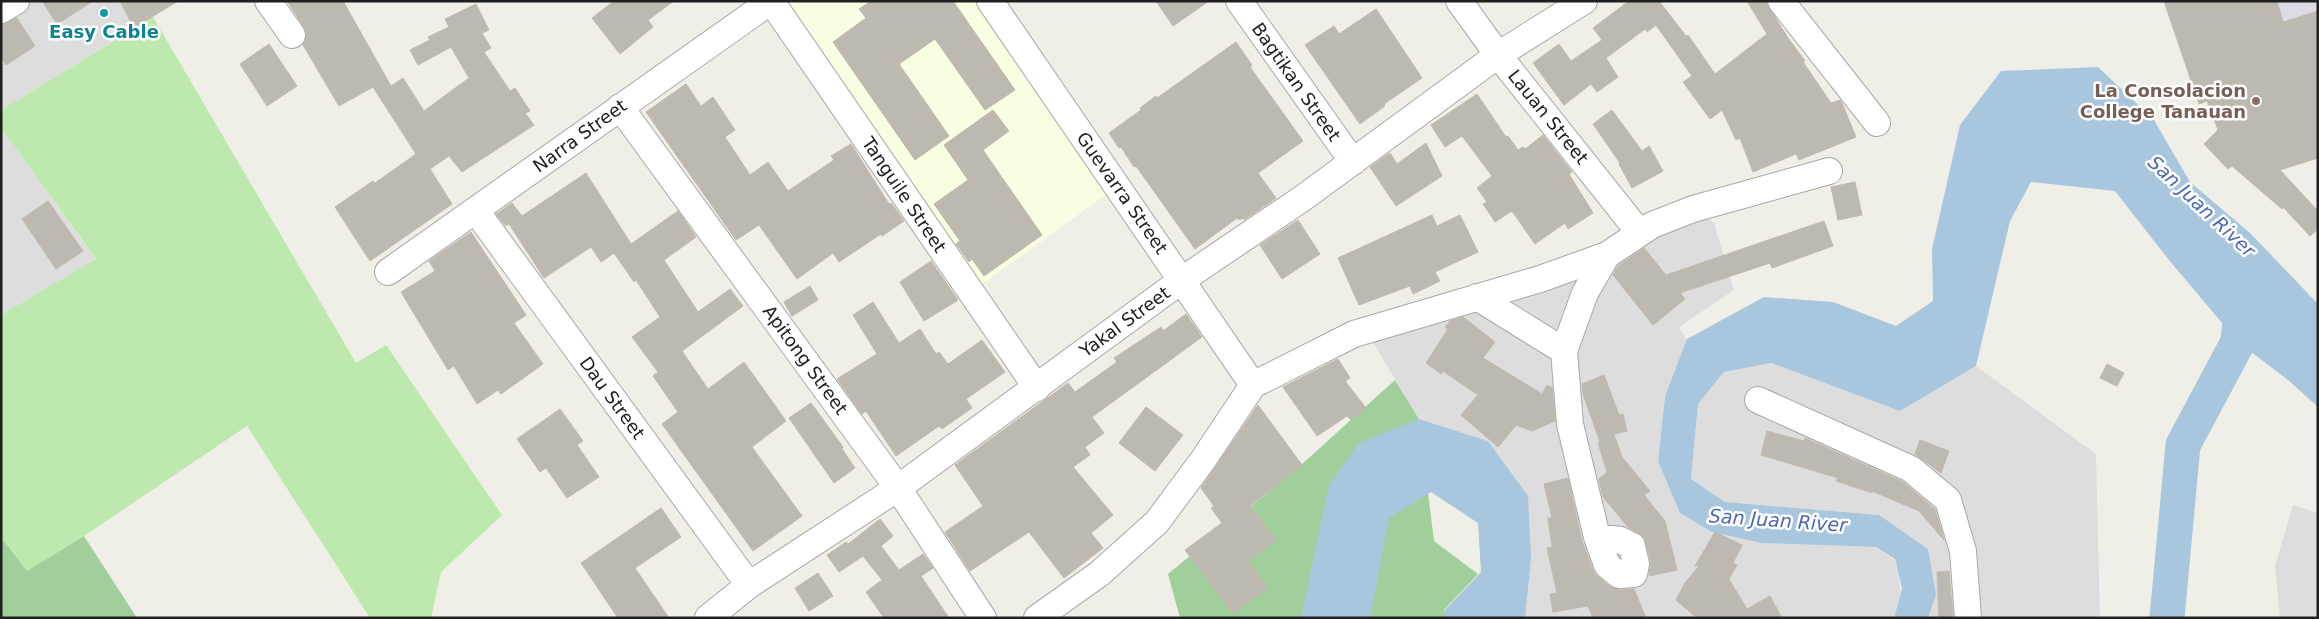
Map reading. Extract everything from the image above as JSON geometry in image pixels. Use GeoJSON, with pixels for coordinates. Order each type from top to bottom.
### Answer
{"type":"FeatureCollection","features":[{"type":"Feature","properties":{"kind":"street"},"geometry":{"type":"LineString","coordinates":[[1,10],[16,1]]}},
{"type":"Feature","properties":{"kind":"street"},"geometry":{"type":"LineString","coordinates":[[268,1],[292,35]]}},
{"type":"Feature","properties":{"kind":"street","name":"Narra Street"},"geometry":{"type":"LineString","coordinates":[[388,272],[771,1]]}},
{"type":"Feature","properties":{"kind":"street","name":"Tanguile Street"},"geometry":{"type":"LineString","coordinates":[[771,1],[1037,388]]}},
{"type":"Feature","properties":{"kind":"street","name":"Guevarra Street"},"geometry":{"type":"LineString","coordinates":[[990,1],[1253,386]]}},
{"type":"Feature","properties":{"kind":"street","name":"Bagtikan Street"},"geometry":{"type":"LineString","coordinates":[[1239,1],[1353,162]]}},
{"type":"Feature","properties":{"kind":"street","name":"Lauan Street"},"geometry":{"type":"LineString","coordinates":[[1459,1],[1498,55],[1640,232]]}},
{"type":"Feature","properties":{"kind":"street","name":"Yakal Street"},"geometry":{"type":"LineString","coordinates":[[708,618],[749,585],[898,488],[1182,280],[1353,162],[1498,55],[1584,1]]}},
{"type":"Feature","properties":{"kind":"street"},"geometry":{"type":"LineString","coordinates":[[1781,1],[1877,123]]}},
{"type":"Feature","properties":{"kind":"street","name":"Apitong Street"},"geometry":{"type":"LineString","coordinates":[[620,107],[898,488],[983,618]]}},
{"type":"Feature","properties":{"kind":"street"},"geometry":{"type":"LineString","coordinates":[[1037,618],[1098,574],[1157,522],[1203,460],[1253,386],[1354,334],[1477,296],[1540,279],[1607,254],[1640,232],[1693,209],[1829,171]]}},
{"type":"Feature","properties":{"kind":"street","name":"Dau Street"},"geometry":{"type":"LineString","coordinates":[[476,211],[749,585]]}},
{"type":"Feature","properties":{"kind":"street"},"geometry":{"type":"LineString","coordinates":[[1597,537],[1570,424],[1564,351],[1585,293],[1607,254]]}},
{"type":"Feature","properties":{"kind":"street"},"geometry":{"type":"LineString","coordinates":[[1477,296],[1564,351]]}},
{"type":"Feature","properties":{"kind":"street"},"geometry":{"type":"LineString","coordinates":[[1758,400],[1911,469],[1948,500],[1964,551],[1968,618]]}},
{"type":"Feature","properties":{"kind":"shaded area"},"geometry":{"type":"Polygon","coordinates":[[[1,1],[178,1],[1,110],[1,1]]]}},
{"type":"Feature","properties":{"kind":"shaded area"},"geometry":{"type":"Polygon","coordinates":[[[771,1],[990,1],[1118,186],[971,292],[771,1]]]}},
{"type":"Feature","properties":{"kind":"shaded area"},"geometry":{"type":"Polygon","coordinates":[[[2277,1],[2318,1],[2318,11],[2283,22],[2277,1]]]}},
{"type":"Feature","properties":{"kind":"shaded area"},"geometry":{"type":"Polygon","coordinates":[[[1,128],[96,260],[1,315],[1,128]]]}},
{"type":"Feature","properties":{"kind":"shaded area"},"geometry":{"type":"Polygon","coordinates":[[[1694,206],[1714,223],[1734,290],[1679,327],[1687,340],[1665,395],[1658,461],[1712,532],[1762,543],[1875,547],[1895,560],[1901,592],[1894,618],[1525,618],[1488,441],[1419,419],[1366,331],[1477,297],[1694,206]]]}},
{"type":"Feature","properties":{"kind":"shaded area"},"geometry":{"type":"Polygon","coordinates":[[[1771,363],[1900,411],[1976,366],[2096,454],[2100,618],[1928,618],[1936,595],[1879,515],[1725,502],[1691,479],[1698,404],[1724,372],[1771,363]]]}},
{"type":"Feature","properties":{"kind":"shaded area"},"geometry":{"type":"Polygon","coordinates":[[[2293,505],[2318,513],[2318,618],[2280,618],[2275,566],[2293,505]]]}},
{"type":"Feature","properties":{"kind":"green space"},"geometry":{"type":"Polygon","coordinates":[[[153,17],[356,363],[386,345],[502,515],[441,572],[431,618],[370,618],[247,426],[84,536],[27,571],[1,537],[1,315],[96,259],[1,128],[1,110],[153,17]]]}},
{"type":"Feature","properties":{"kind":"green space"},"geometry":{"type":"Polygon","coordinates":[[[1395,380],[1419,419],[1434,541],[1478,574],[1444,610],[1446,618],[1180,618],[1168,574],[1300,466],[1395,380]]]}},
{"type":"Feature","properties":{"kind":"green space"},"geometry":{"type":"Polygon","coordinates":[[[84,536],[137,618],[1,618],[1,537],[27,571],[84,536]]]}},
{"type":"Feature","properties":{"kind":"water","name":"San Juan River"},"geometry":{"type":"Polygon","coordinates":[[[2098,67],[2154,120],[2190,182],[2250,233],[2318,304],[2318,407],[2288,380],[2238,342],[2169,260],[2115,191],[2031,182],[2010,221],[1976,366],[1900,411],[1771,363],[1724,372],[1698,404],[1691,479],[1725,502],[1879,515],[1928,549],[1936,595],[1928,618],[1894,618],[1902,589],[1895,559],[1876,547],[1762,543],[1712,532],[1680,513],[1658,461],[1665,396],[1687,339],[1764,297],[1833,302],[1896,326],[1933,301],[1932,249],[1960,125],[2001,71],[2098,67]]]}},
{"type":"Feature","properties":{"kind":"water"},"geometry":{"type":"Polygon","coordinates":[[[1419,419],[1488,441],[1528,496],[1531,558],[1525,618],[1446,618],[1444,611],[1481,572],[1478,523],[1431,492],[1389,518],[1370,618],[1301,618],[1329,485],[1359,443],[1419,419]]]}},
{"type":"Feature","properties":{"kind":"building"},"geometry":{"type":"Polygon","coordinates":[[[42,1],[93,1],[57,24],[42,1]]]}},
{"type":"Feature","properties":{"kind":"building"},"geometry":{"type":"Polygon","coordinates":[[[120,1],[178,1],[134,28],[120,1]]]}},
{"type":"Feature","properties":{"kind":"building"},"geometry":{"type":"Polygon","coordinates":[[[287,1],[343,1],[391,86],[403,78],[424,111],[469,78],[451,47],[418,65],[410,50],[430,40],[428,37],[449,27],[445,19],[476,4],[489,30],[482,33],[491,48],[484,52],[510,91],[515,88],[530,111],[525,113],[534,125],[462,172],[449,156],[430,169],[452,204],[370,261],[335,207],[373,181],[375,183],[416,154],[373,87],[339,106],[303,45],[307,34],[287,1]]]}},
{"type":"Feature","properties":{"kind":"building"},"geometry":{"type":"Polygon","coordinates":[[[614,1],[674,1],[648,20],[653,27],[620,54],[592,18],[614,1]]]}},
{"type":"Feature","properties":{"kind":"building"},"geometry":{"type":"Polygon","coordinates":[[[871,1],[953,1],[1015,90],[985,110],[935,39],[899,64],[949,136],[915,160],[833,42],[866,18],[859,9],[871,1]]]}},
{"type":"Feature","properties":{"kind":"building"},"geometry":{"type":"Polygon","coordinates":[[[1156,1],[1209,1],[1173,26],[1156,1]]]}},
{"type":"Feature","properties":{"kind":"building"},"geometry":{"type":"Polygon","coordinates":[[[1629,1],[1659,1],[1686,36],[1688,35],[1715,74],[1767,34],[1747,1],[1765,1],[1831,103],[1840,100],[1856,137],[1799,160],[1796,154],[1753,172],[1740,138],[1736,140],[1722,110],[1710,119],[1683,82],[1692,76],[1656,25],[1647,32],[1645,29],[1606,58],[1618,77],[1597,92],[1591,84],[1564,105],[1533,63],[1559,44],[1571,61],[1602,40],[1593,28],[1629,1]]]}},
{"type":"Feature","properties":{"kind":"building","name":"La Consolacion College Tanauan"},"geometry":{"type":"Polygon","coordinates":[[[2164,1],[2277,1],[2283,22],[2318,11],[2318,158],[2280,170],[2318,211],[2318,229],[2310,236],[2283,207],[2282,209],[2232,166],[2228,169],[2204,144],[2218,130],[2207,101],[2199,104],[2164,1]]]}},
{"type":"Feature","properties":{"kind":"building"},"geometry":{"type":"Polygon","coordinates":[[[1376,9],[1422,78],[1384,104],[1385,106],[1360,124],[1305,45],[1334,26],[1339,34],[1376,9]]]}},
{"type":"Feature","properties":{"kind":"building"},"geometry":{"type":"Polygon","coordinates":[[[17,18],[35,46],[6,65],[1,56],[1,25],[17,18]]]}},
{"type":"Feature","properties":{"kind":"building"},"geometry":{"type":"Polygon","coordinates":[[[1236,42],[1252,65],[1250,67],[1303,141],[1258,173],[1276,198],[1244,220],[1243,218],[1239,220],[1237,218],[1195,249],[1136,166],[1134,167],[1109,133],[1141,110],[1140,108],[1156,96],[1157,98],[1236,42]]]}},
{"type":"Feature","properties":{"kind":"building"},"geometry":{"type":"Polygon","coordinates":[[[269,44],[297,86],[267,106],[240,64],[269,44]]]}},
{"type":"Feature","properties":{"kind":"building"},"geometry":{"type":"Polygon","coordinates":[[[686,84],[701,106],[713,97],[735,130],[725,137],[750,175],[768,162],[788,191],[834,160],[831,156],[851,144],[889,204],[891,203],[904,221],[839,262],[833,253],[797,279],[759,225],[736,240],[646,112],[686,84]]]}},
{"type":"Feature","properties":{"kind":"building"},"geometry":{"type":"Polygon","coordinates":[[[1477,94],[1506,137],[1508,136],[1518,150],[1523,147],[1525,149],[1543,135],[1572,172],[1569,174],[1593,213],[1568,229],[1565,223],[1535,244],[1512,211],[1495,222],[1483,204],[1487,202],[1477,188],[1492,176],[1462,136],[1445,147],[1431,125],[1477,94]]]}},
{"type":"Feature","properties":{"kind":"building"},"geometry":{"type":"Polygon","coordinates":[[[993,110],[1009,131],[983,150],[1042,235],[984,276],[972,259],[969,262],[956,244],[960,241],[934,204],[968,180],[944,145],[993,110]]]}},
{"type":"Feature","properties":{"kind":"building"},"geometry":{"type":"Polygon","coordinates":[[[1612,110],[1642,151],[1649,146],[1663,171],[1632,188],[1620,163],[1593,124],[1612,110]]]}},
{"type":"Feature","properties":{"kind":"building"},"geometry":{"type":"Polygon","coordinates":[[[1426,143],[1442,176],[1396,206],[1370,167],[1390,153],[1397,164],[1426,143]]]}},
{"type":"Feature","properties":{"kind":"building"},"geometry":{"type":"Polygon","coordinates":[[[586,173],[631,244],[678,211],[696,237],[664,260],[698,312],[730,289],[743,306],[682,351],[708,389],[744,362],[786,421],[752,447],[802,516],[753,551],[662,424],[678,412],[653,376],[658,372],[632,337],[660,317],[636,280],[634,282],[614,253],[601,262],[591,247],[544,278],[509,224],[506,226],[496,214],[512,203],[522,216],[586,173]]]}},
{"type":"Feature","properties":{"kind":"building"},"geometry":{"type":"Polygon","coordinates":[[[1855,182],[1862,215],[1838,220],[1831,187],[1855,182]]]}},
{"type":"Feature","properties":{"kind":"building"},"geometry":{"type":"Polygon","coordinates":[[[48,201],[83,251],[56,269],[22,219],[48,201]]]}},
{"type":"Feature","properties":{"kind":"building"},"geometry":{"type":"Polygon","coordinates":[[[1432,215],[1437,226],[1460,215],[1478,252],[1435,272],[1440,281],[1413,294],[1410,286],[1359,305],[1338,258],[1432,215]]]}},
{"type":"Feature","properties":{"kind":"building"},"geometry":{"type":"Polygon","coordinates":[[[1298,220],[1320,254],[1282,279],[1260,245],[1298,220]]]}},
{"type":"Feature","properties":{"kind":"building"},"geometry":{"type":"Polygon","coordinates":[[[1824,221],[1833,246],[1772,268],[1770,263],[1680,293],[1685,299],[1653,325],[1613,275],[1618,266],[1644,248],[1666,275],[1824,221]]]}},
{"type":"Feature","properties":{"kind":"building"},"geometry":{"type":"Polygon","coordinates":[[[471,232],[526,315],[514,323],[543,364],[501,394],[498,390],[477,404],[454,366],[448,370],[401,292],[435,271],[429,261],[471,232]]]}},
{"type":"Feature","properties":{"kind":"building"},"geometry":{"type":"Polygon","coordinates":[[[931,261],[958,300],[924,321],[900,282],[931,261]]]}},
{"type":"Feature","properties":{"kind":"building"},"geometry":{"type":"Polygon","coordinates":[[[810,286],[818,300],[792,316],[784,302],[810,286]]]}},
{"type":"Feature","properties":{"kind":"building"},"geometry":{"type":"Polygon","coordinates":[[[873,302],[899,343],[920,329],[936,354],[939,352],[948,364],[982,340],[1005,372],[966,399],[972,408],[942,429],[939,426],[896,456],[866,411],[862,414],[837,379],[877,354],[853,315],[873,302]]]}},
{"type":"Feature","properties":{"kind":"building"},"geometry":{"type":"Polygon","coordinates":[[[1186,314],[1202,337],[1092,417],[1104,433],[1085,447],[1090,455],[1073,467],[1113,515],[1091,533],[1103,548],[1064,578],[1029,532],[970,571],[945,532],[983,506],[955,465],[1068,383],[1075,392],[1117,362],[1114,358],[1161,327],[1163,331],[1186,314]]]}},
{"type":"Feature","properties":{"kind":"building"},"geometry":{"type":"Polygon","coordinates":[[[1463,317],[1495,342],[1483,358],[1542,394],[1547,385],[1552,388],[1555,421],[1532,431],[1516,425],[1498,447],[1461,415],[1478,395],[1443,371],[1441,374],[1426,363],[1448,329],[1445,327],[1450,321],[1463,317]]]}},
{"type":"Feature","properties":{"kind":"building"},"geometry":{"type":"Polygon","coordinates":[[[1338,359],[1350,378],[1345,381],[1366,408],[1351,420],[1347,416],[1317,436],[1283,387],[1338,359]]]}},
{"type":"Feature","properties":{"kind":"building"},"geometry":{"type":"Polygon","coordinates":[[[2107,364],[2124,373],[2117,386],[2100,378],[2107,364]]]}},
{"type":"Feature","properties":{"kind":"building"},"geometry":{"type":"Polygon","coordinates":[[[1604,375],[1619,415],[1623,414],[1627,431],[1614,434],[1622,457],[1650,491],[1644,495],[1665,521],[1677,570],[1649,576],[1651,561],[1644,537],[1628,527],[1603,497],[1599,479],[1607,472],[1598,443],[1600,442],[1583,394],[1582,384],[1604,375]]]}},
{"type":"Feature","properties":{"kind":"building"},"geometry":{"type":"Polygon","coordinates":[[[811,403],[843,447],[842,449],[855,468],[834,483],[789,418],[811,403]]]}},
{"type":"Feature","properties":{"kind":"building"},"geometry":{"type":"Polygon","coordinates":[[[1258,405],[1302,465],[1250,506],[1276,540],[1248,561],[1268,588],[1233,614],[1185,550],[1222,523],[1211,508],[1214,506],[1201,488],[1258,405]]]}},
{"type":"Feature","properties":{"kind":"building"},"geometry":{"type":"Polygon","coordinates":[[[1146,407],[1183,435],[1155,471],[1119,443],[1146,407]]]}},
{"type":"Feature","properties":{"kind":"building"},"geometry":{"type":"Polygon","coordinates":[[[560,409],[583,441],[577,445],[599,477],[567,498],[546,468],[540,472],[517,439],[560,409]]]}},
{"type":"Feature","properties":{"kind":"building"},"geometry":{"type":"Polygon","coordinates":[[[1767,431],[1804,441],[1805,438],[1903,482],[1935,509],[1944,540],[1919,511],[1872,491],[1872,493],[1836,481],[1838,478],[1761,455],[1767,431]]]}},
{"type":"Feature","properties":{"kind":"building"},"geometry":{"type":"Polygon","coordinates":[[[1920,440],[1949,451],[1941,473],[1915,454],[1920,440]]]}},
{"type":"Feature","properties":{"kind":"building"},"geometry":{"type":"Polygon","coordinates":[[[1568,478],[1582,541],[1594,573],[1610,587],[1620,590],[1634,589],[1646,618],[1593,618],[1588,606],[1553,612],[1550,594],[1557,593],[1547,548],[1552,547],[1548,518],[1552,518],[1544,484],[1568,478]]]}},
{"type":"Feature","properties":{"kind":"building"},"geometry":{"type":"Polygon","coordinates":[[[661,508],[681,537],[635,568],[669,618],[618,618],[581,563],[661,508]]]}},
{"type":"Feature","properties":{"kind":"building"},"geometry":{"type":"Polygon","coordinates":[[[880,519],[893,536],[881,546],[899,570],[923,554],[933,568],[921,576],[949,618],[884,618],[866,592],[882,580],[863,556],[839,572],[827,555],[846,542],[848,544],[880,519]]]}},
{"type":"Feature","properties":{"kind":"building"},"geometry":{"type":"Polygon","coordinates":[[[1715,532],[1742,545],[1733,563],[1737,565],[1729,579],[1747,609],[1770,596],[1782,618],[1697,618],[1676,600],[1685,583],[1700,565],[1695,566],[1715,532]]]}},
{"type":"Feature","properties":{"kind":"building"},"geometry":{"type":"Polygon","coordinates":[[[1949,571],[1953,618],[1939,618],[1937,572],[1949,571]]]}},
{"type":"Feature","properties":{"kind":"building"},"geometry":{"type":"Polygon","coordinates":[[[818,573],[833,596],[809,611],[795,588],[818,573]]]}},
{"type":"Feature","properties":{"kind":"waterway"},"geometry":{"type":"LineString","coordinates":[[2167,618],[2183,445],[2238,342],[2242,296]]}},
{"type":"Feature","properties":{"kind":"place","name":"Easy Cable"},"geometry":{"type":"Point","coordinates":[104,13]}},
{"type":"Feature","properties":{"kind":"place","name":"La Consolacion College Tanauan"},"geometry":{"type":"Point","coordinates":[2256,101]}}]}
